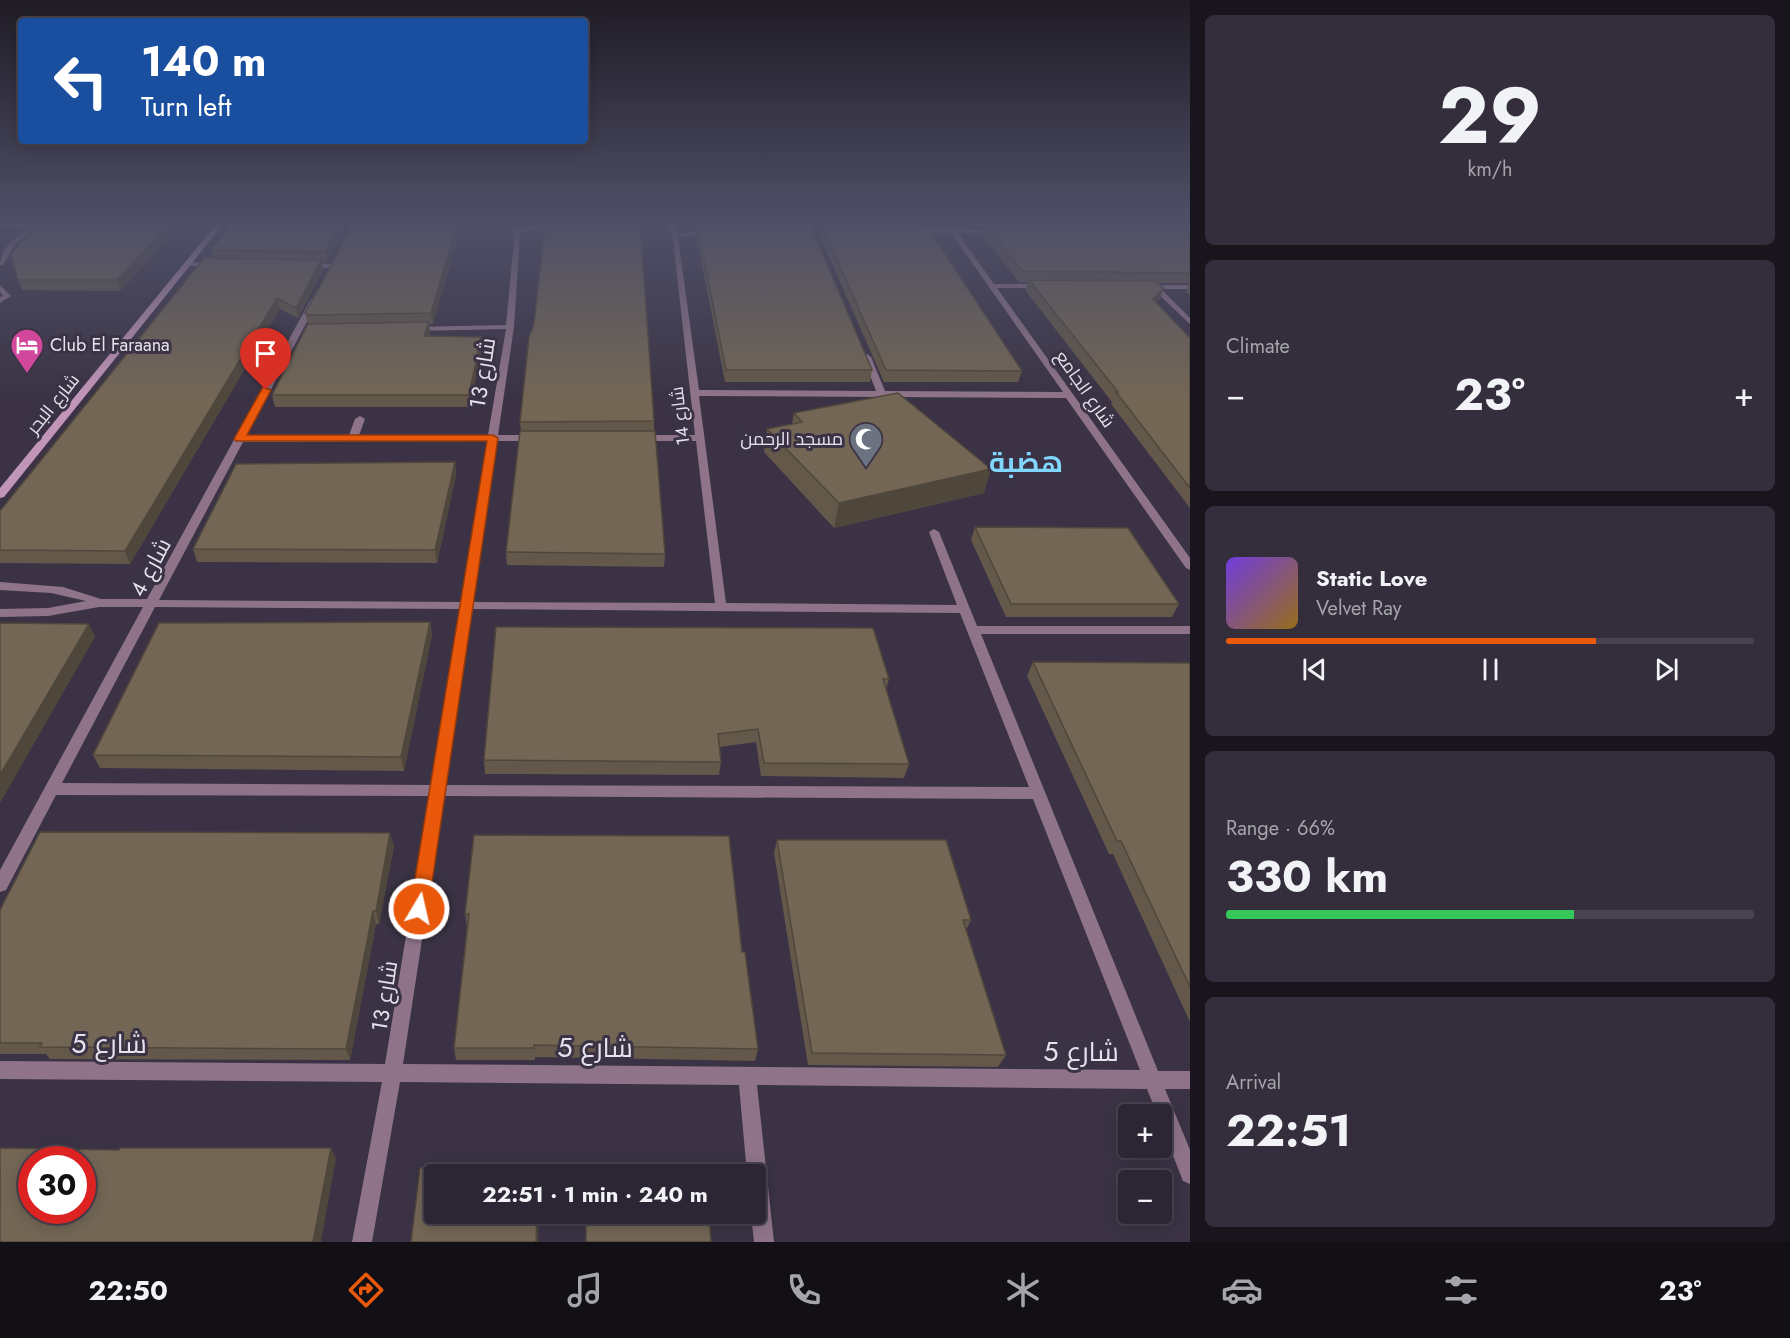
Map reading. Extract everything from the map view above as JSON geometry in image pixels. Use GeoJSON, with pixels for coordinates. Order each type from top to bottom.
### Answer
{"type":"FeatureCollection","features":[{"type":"Feature","properties":{"kind":"main road","name":"شارع البحر"},"geometry":{"type":"LineString","coordinates":[[0,495],[175,280]]}},
{"type":"Feature","properties":{"kind":"street","name":"شارع 13"},"geometry":{"type":"LineString","coordinates":[[362,1242],[393,1073],[493,438],[510,327],[512,280]]}},
{"type":"Feature","properties":{"kind":"street","name":"شارع 14"},"geometry":{"type":"LineString","coordinates":[[680,280],[721,608]]}},
{"type":"Feature","properties":{"kind":"street","name":"شارع الجامع"},"geometry":{"type":"LineString","coordinates":[[987,280],[1185,552],[1190,566]]}},
{"type":"Feature","properties":{"kind":"street"},"geometry":{"type":"LineString","coordinates":[[991,286],[1050,286]]}},
{"type":"Feature","properties":{"kind":"street"},"geometry":{"type":"LineString","coordinates":[[0,287],[7,296],[0,301]]}},
{"type":"Feature","properties":{"kind":"street"},"geometry":{"type":"LineString","coordinates":[[1143,287],[1190,287]]}},
{"type":"Feature","properties":{"kind":"street"},"geometry":{"type":"LineString","coordinates":[[1155,287],[1190,322]]}},
{"type":"Feature","properties":{"kind":"street","name":"شارع 4"},"geometry":{"type":"LineString","coordinates":[[0,885],[240,439],[304,331],[318,294]]}},
{"type":"Feature","properties":{"kind":"street"},"geometry":{"type":"LineString","coordinates":[[404,329],[510,327]]}},
{"type":"Feature","properties":{"kind":"street"},"geometry":{"type":"LineString","coordinates":[[863,350],[882,394]]}},
{"type":"Feature","properties":{"kind":"street"},"geometry":{"type":"LineString","coordinates":[[694,393],[1069,395]]}},
{"type":"Feature","properties":{"kind":"street"},"geometry":{"type":"LineString","coordinates":[[353,438],[360,419]]}},
{"type":"Feature","properties":{"kind":"street"},"geometry":{"type":"LineString","coordinates":[[240,439],[550,438]]}},
{"type":"Feature","properties":{"kind":"street"},"geometry":{"type":"LineString","coordinates":[[630,438],[699,438]]}},
{"type":"Feature","properties":{"kind":"street"},"geometry":{"type":"LineString","coordinates":[[934,532],[1190,1174]]}},
{"type":"Feature","properties":{"kind":"street"},"geometry":{"type":"LineString","coordinates":[[0,586],[59,589],[99,603]]}},
{"type":"Feature","properties":{"kind":"street"},"geometry":{"type":"LineString","coordinates":[[0,613],[48,612],[99,603],[965,609]]}},
{"type":"Feature","properties":{"kind":"street"},"geometry":{"type":"LineString","coordinates":[[973,630],[1190,630]]}},
{"type":"Feature","properties":{"kind":"street"},"geometry":{"type":"LineString","coordinates":[[52,789],[1038,793]]}},
{"type":"Feature","properties":{"kind":"street","name":"شارع 5"},"geometry":{"type":"LineString","coordinates":[[0,1070],[1190,1080]]}},
{"type":"Feature","properties":{"kind":"street"},"geometry":{"type":"LineString","coordinates":[[747,1077],[764,1242]]}},
{"type":"Feature","properties":{"kind":"building"},"geometry":{"type":"Polygon","coordinates":[[[186,280],[311,280],[296,308],[277,298],[125,551],[0,550],[0,511],[186,280]]]}},
{"type":"Feature","properties":{"kind":"building"},"geometry":{"type":"Polygon","coordinates":[[[323,280],[441,280],[431,313],[309,315],[305,313],[323,280]]]}},
{"type":"Feature","properties":{"kind":"building"},"geometry":{"type":"Polygon","coordinates":[[[539,280],[644,280],[654,421],[520,422],[529,337],[534,324],[539,280]]]}},
{"type":"Feature","properties":{"kind":"building"},"geometry":{"type":"Polygon","coordinates":[[[708,280],[834,280],[872,370],[726,370],[708,280]]]}},
{"type":"Feature","properties":{"kind":"building"},"geometry":{"type":"Polygon","coordinates":[[[846,280],[962,280],[1022,371],[886,370],[846,280]]]}},
{"type":"Feature","properties":{"kind":"building"},"geometry":{"type":"Polygon","coordinates":[[[1029,280],[1156,281],[1164,288],[1153,299],[1190,338],[1190,488],[1116,392],[1118,392],[1029,280]]]}},
{"type":"Feature","properties":{"kind":"building"},"geometry":{"type":"Polygon","coordinates":[[[429,322],[424,336],[481,337],[469,395],[272,395],[308,324],[429,322]]]}},
{"type":"Feature","properties":{"kind":"building"},"geometry":{"type":"Polygon","coordinates":[[[898,393],[991,469],[839,503],[767,429],[802,422],[794,413],[898,393]]]}},
{"type":"Feature","properties":{"kind":"building"},"geometry":{"type":"Polygon","coordinates":[[[520,431],[655,431],[665,554],[506,552],[520,431]]]}},
{"type":"Feature","properties":{"kind":"building"},"geometry":{"type":"Polygon","coordinates":[[[455,462],[435,550],[193,549],[236,464],[455,462]]]}},
{"type":"Feature","properties":{"kind":"building"},"geometry":{"type":"Polygon","coordinates":[[[975,527],[1128,528],[1179,604],[1011,604],[975,527]]]}},
{"type":"Feature","properties":{"kind":"building"},"geometry":{"type":"Polygon","coordinates":[[[430,622],[401,757],[93,755],[159,623],[430,622]]]}},
{"type":"Feature","properties":{"kind":"building"},"geometry":{"type":"Polygon","coordinates":[[[0,623],[89,624],[0,775],[0,623]]]}},
{"type":"Feature","properties":{"kind":"building"},"geometry":{"type":"Polygon","coordinates":[[[496,627],[873,628],[889,679],[883,679],[909,764],[764,763],[758,729],[718,734],[721,762],[484,760],[496,627]]]}},
{"type":"Feature","properties":{"kind":"building"},"geometry":{"type":"Polygon","coordinates":[[[1033,662],[1190,663],[1190,987],[1121,841],[1117,841],[1033,662]]]}},
{"type":"Feature","properties":{"kind":"building"},"geometry":{"type":"Polygon","coordinates":[[[40,832],[390,833],[376,911],[373,911],[346,1049],[40,1047],[42,1043],[0,1043],[0,910],[40,832]]]}},
{"type":"Feature","properties":{"kind":"building"},"geometry":{"type":"Polygon","coordinates":[[[474,835],[729,836],[742,952],[745,952],[758,1049],[534,1045],[534,1048],[454,1048],[469,914],[465,914],[474,835]]]}},
{"type":"Feature","properties":{"kind":"building"},"geometry":{"type":"Polygon","coordinates":[[[777,840],[946,840],[971,920],[963,920],[1006,1055],[812,1053],[777,840]]]}},
{"type":"Feature","properties":{"kind":"building"},"geometry":{"type":"Polygon","coordinates":[[[0,1148],[18,1148],[18,1224],[96,1224],[96,1150],[331,1148],[313,1242],[0,1242],[0,1148]]]}},
{"type":"Feature","properties":{"kind":"building"},"geometry":{"type":"Polygon","coordinates":[[[420,1168],[424,1168],[424,1224],[537,1224],[536,1242],[411,1242],[420,1168]]]}},
{"type":"Feature","properties":{"kind":"building"},"geometry":{"type":"Polygon","coordinates":[[[586,1224],[710,1224],[711,1242],[586,1242],[586,1224]]]}},
{"type":"Feature","properties":{"kind":"place","name":"Club El Faraana"},"geometry":{"type":"Point","coordinates":[27,374]}},
{"type":"Feature","properties":{"kind":"place","name":"مسجد الرحمن"},"geometry":{"type":"Point","coordinates":[866,468]}},
{"type":"Feature","properties":{"kind":"district","name":"هضبة"},"geometry":{"type":"Point","coordinates":[1026,462]}},
{"type":"Feature","properties":{"kind":"route"},"geometry":{"type":"LineString","coordinates":[[266,390],[240,439],[493,438],[419,909]]}}]}
